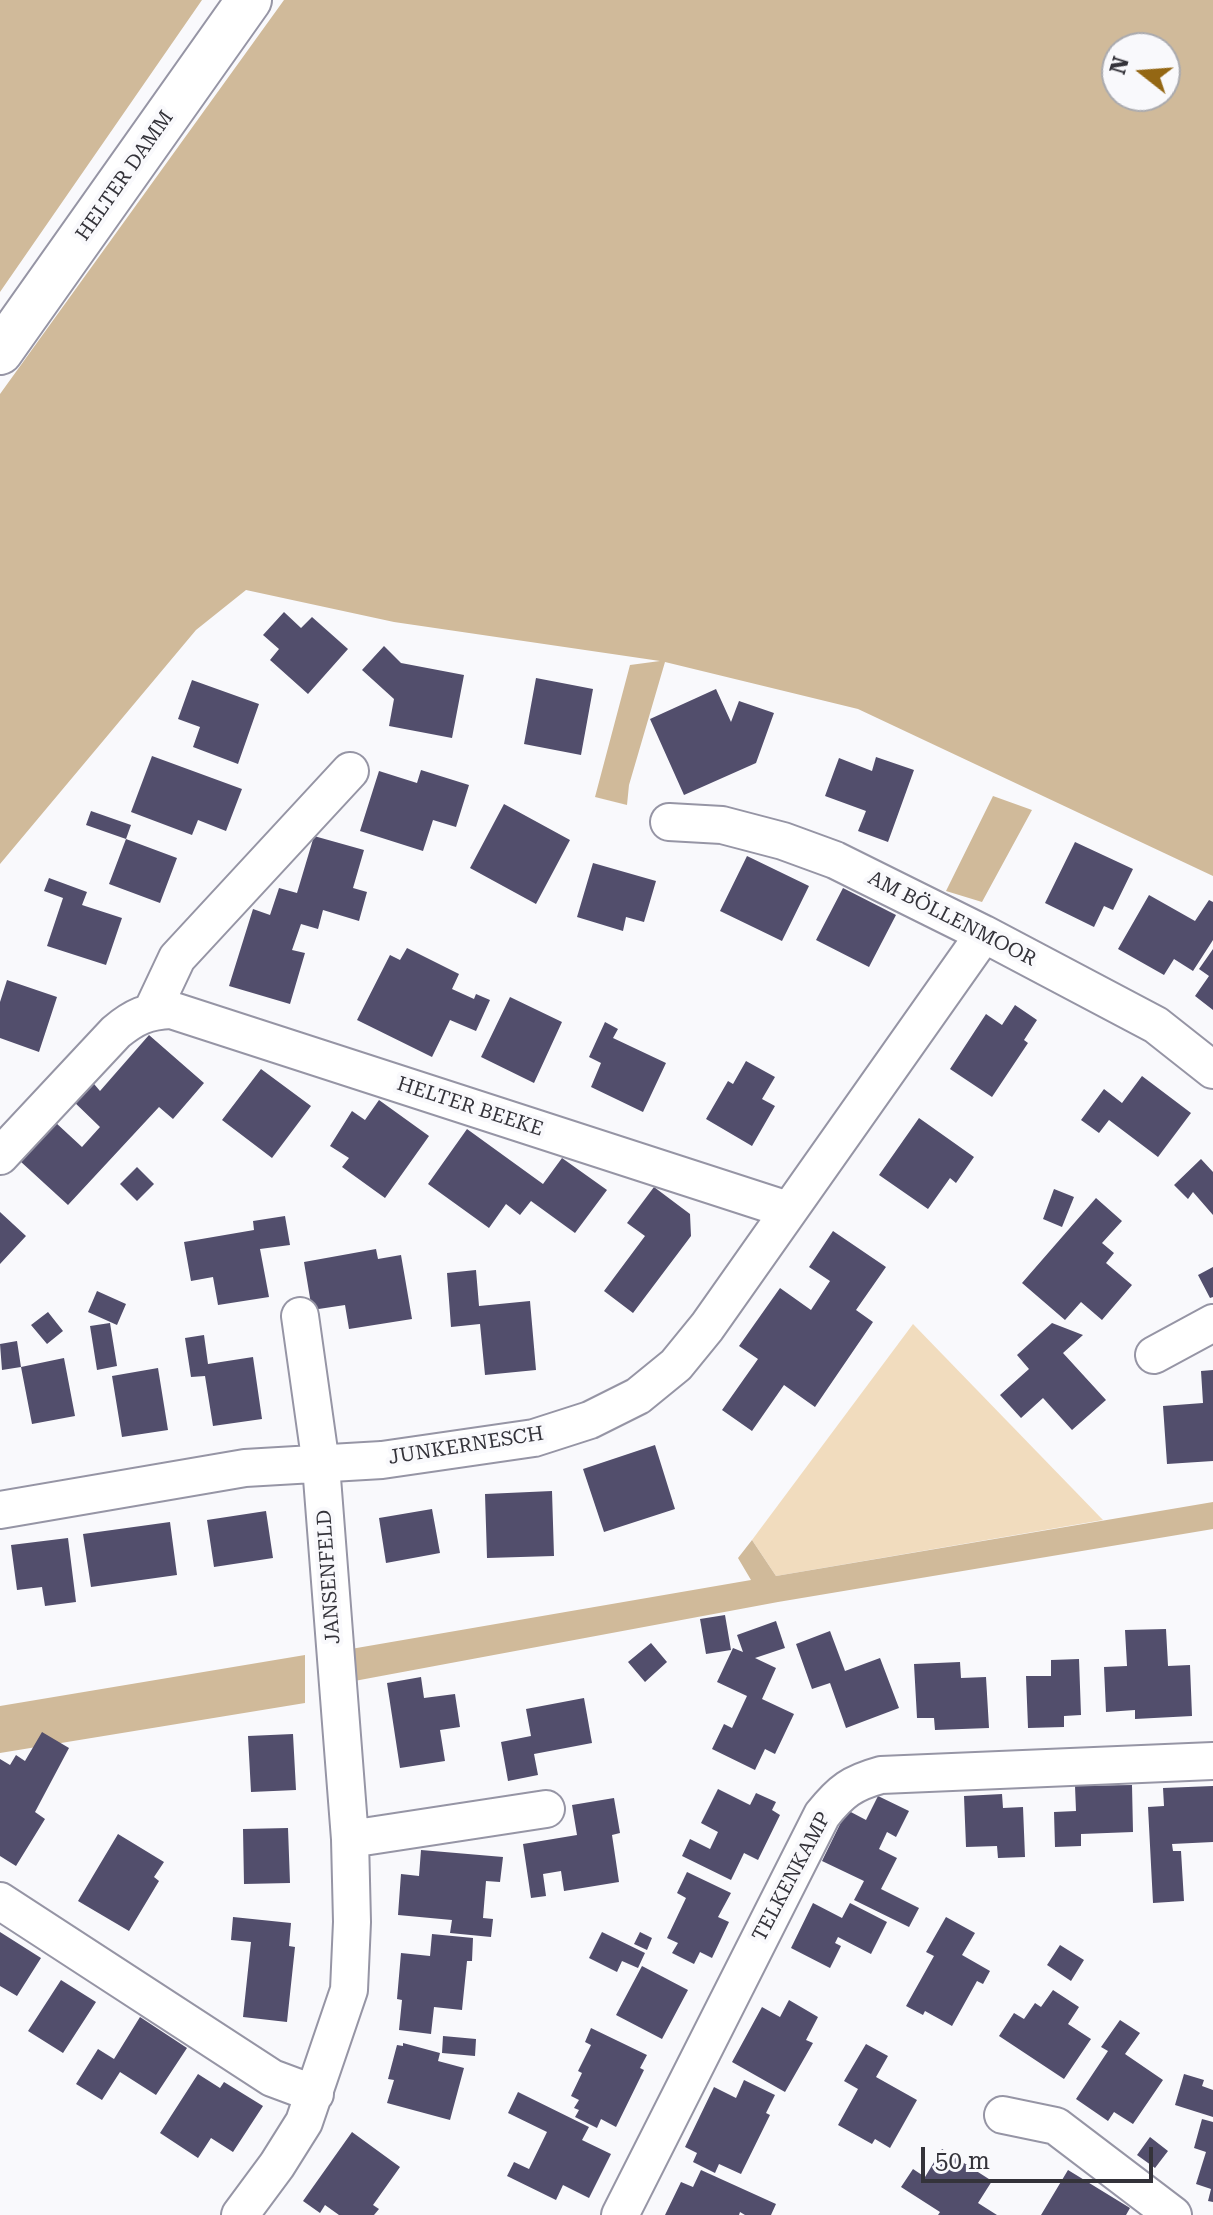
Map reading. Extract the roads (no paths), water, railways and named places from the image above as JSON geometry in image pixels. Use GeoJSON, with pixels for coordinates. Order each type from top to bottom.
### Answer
{"type":"FeatureCollection","features":[{"type":"Feature","properties":{"kind":"street","name":"HELTER DAMM"},"geometry":{"type":"LineString","coordinates":[[0,352],[249,0]]}},
{"type":"Feature","properties":{"kind":"street"},"geometry":{"type":"LineString","coordinates":[[0,1156],[116,1032],[133,1018],[152,1011],[177,958],[350,771]]}},
{"type":"Feature","properties":{"kind":"street","name":"AM BÖLLENMOOR"},"geometry":{"type":"LineString","coordinates":[[669,822],[722,825],[783,841],[835,860],[1156,1025],[1213,1070]]}},
{"type":"Feature","properties":{"kind":"street","name":"JUNKERNESCH"},"geometry":{"type":"LineString","coordinates":[[0,1510],[245,1468],[382,1460],[534,1438],[590,1420],[638,1396],[676,1365],[707,1327],[984,934]]}},
{"type":"Feature","properties":{"kind":"street","name":"HELTER BEEKE"},"geometry":{"type":"LineString","coordinates":[[152,1011],[171,1010],[194,1017],[788,1210]]}},
{"type":"Feature","properties":{"kind":"street","name":"JANSENFELD"},"geometry":{"type":"LineString","coordinates":[[240,2215],[304,2122],[349,1990],[352,1922],[350,1839],[321,1465],[300,1316]]}},
{"type":"Feature","properties":{"kind":"street"},"geometry":{"type":"LineString","coordinates":[[1154,1355],[1213,1323]]}},
{"type":"Feature","properties":{"kind":"street","name":"TELKENKAMP"},"geometry":{"type":"LineString","coordinates":[[620,2215],[822,1815],[839,1794],[857,1782],[881,1775],[1213,1761]]}},
{"type":"Feature","properties":{"kind":"street"},"geometry":{"type":"LineString","coordinates":[[350,1839],[546,1809]]}},
{"type":"Feature","properties":{"kind":"street"},"geometry":{"type":"LineString","coordinates":[[0,1901],[272,2078],[315,2094]]}},
{"type":"Feature","properties":{"kind":"street"},"geometry":{"type":"LineString","coordinates":[[1003,2115],[1056,2126],[1173,2215]]}}]}
